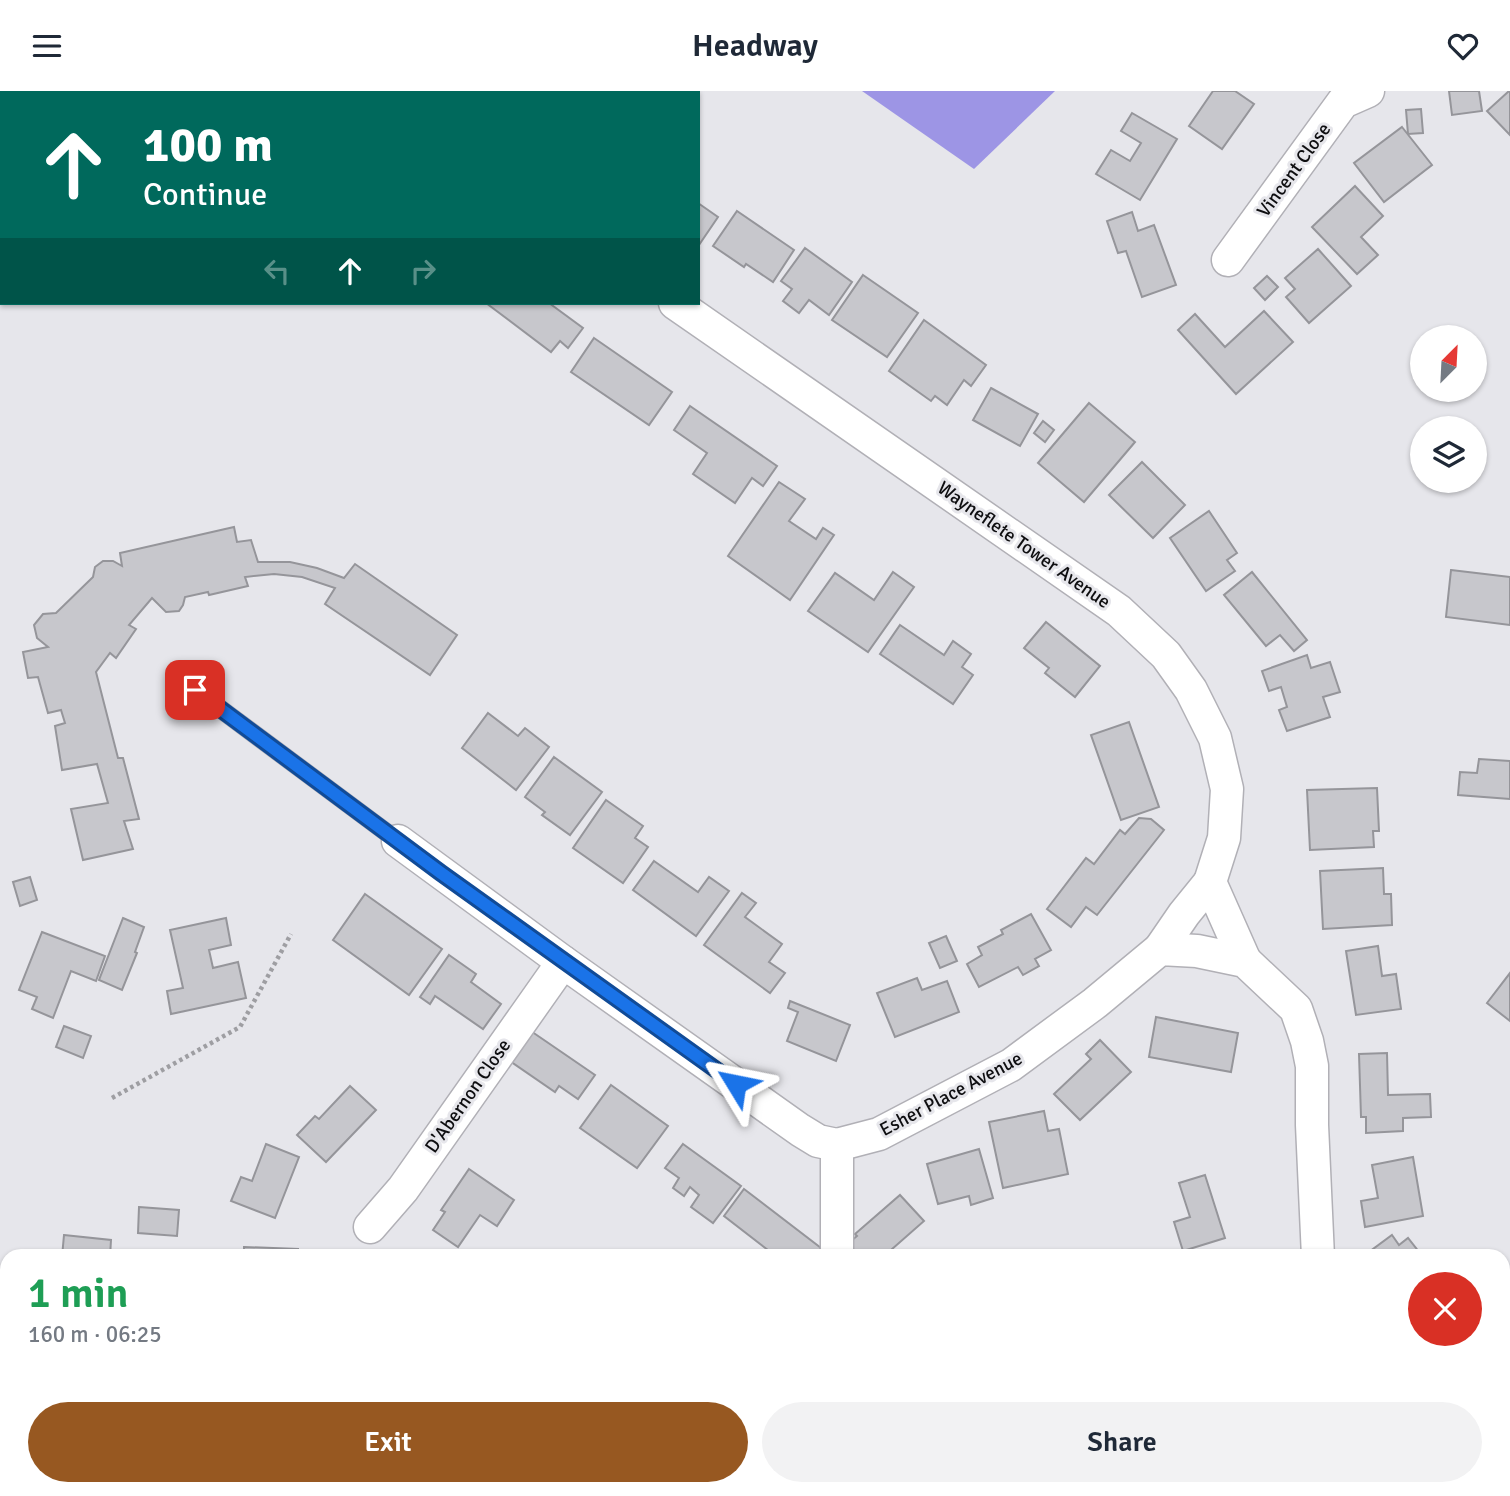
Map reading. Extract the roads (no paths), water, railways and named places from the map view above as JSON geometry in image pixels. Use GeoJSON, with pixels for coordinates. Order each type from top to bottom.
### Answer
{"type":"FeatureCollection","features":[{"type":"Feature","properties":{"kind":"street","name":"Vincent Close"},"geometry":{"type":"LineString","coordinates":[[1228,260],[1343,102],[1368,91]]}},
{"type":"Feature","properties":{"kind":"street","name":"Wayneflete Tower Avenue"},"geometry":{"type":"LineString","coordinates":[[678,305],[1119,611],[1166,655],[1191,690],[1215,738],[1227,789],[1224,838],[1210,882],[1160,949]]}},
{"type":"Feature","properties":{"kind":"street"},"geometry":{"type":"LineString","coordinates":[[398,841],[800,1130],[818,1141],[837,1145],[836,1249]]}},
{"type":"Feature","properties":{"kind":"street"},"geometry":{"type":"LineString","coordinates":[[1210,882],[1245,961],[1296,1009],[1307,1041],[1312,1066],[1318,1249]]}},
{"type":"Feature","properties":{"kind":"street"},"geometry":{"type":"LineString","coordinates":[[1160,949],[1197,951],[1245,961]]}},
{"type":"Feature","properties":{"kind":"street","name":"Esher Place Avenue"},"geometry":{"type":"LineString","coordinates":[[837,1145],[879,1134],[1011,1065],[1095,1003],[1160,949]]}},
{"type":"Feature","properties":{"kind":"street","name":"D'Abernon Close"},"geometry":{"type":"LineString","coordinates":[[370,1227],[403,1189],[563,962]]}},
{"type":"Feature","properties":{"kind":"lane"},"geometry":{"type":"LineString","coordinates":[[195,690],[398,841]]}}]}
